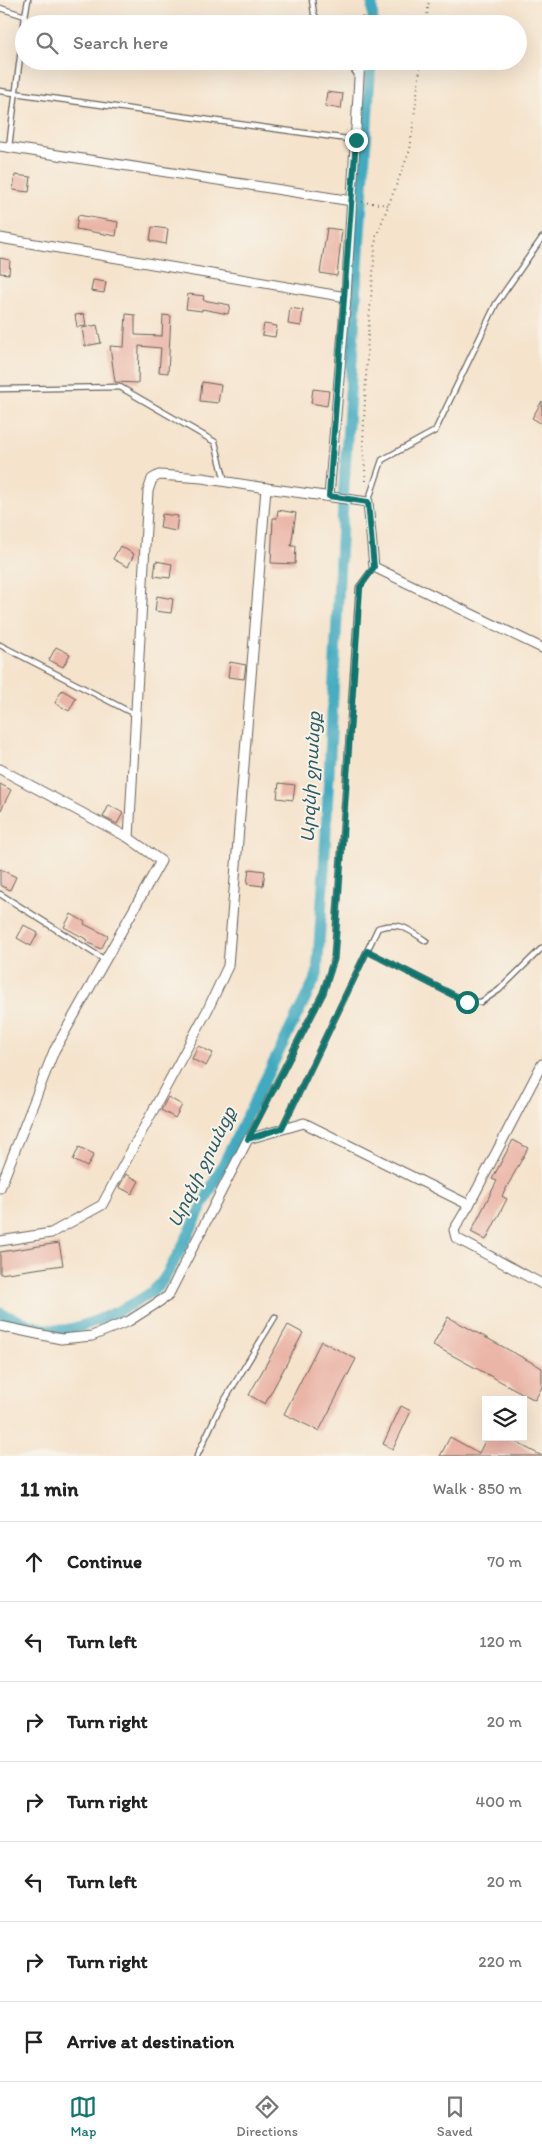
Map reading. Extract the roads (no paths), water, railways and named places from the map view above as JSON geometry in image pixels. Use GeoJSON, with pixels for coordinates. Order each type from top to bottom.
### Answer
{"type":"FeatureCollection","features":[{"type":"Feature","properties":{"kind":"street"},"geometry":{"type":"LineString","coordinates":[[334,497],[346,297],[355,201],[359,70]]}},
{"type":"Feature","properties":{"kind":"street"},"geometry":{"type":"LineString","coordinates":[[4,146],[355,201]]}},
{"type":"Feature","properties":{"kind":"street"},"geometry":{"type":"LineString","coordinates":[[0,238],[346,297]]}},
{"type":"Feature","properties":{"kind":"street"},"geometry":{"type":"LineString","coordinates":[[129,838],[148,492],[152,479],[159,475],[202,478],[368,502],[374,567],[542,648]]}},
{"type":"Feature","properties":{"kind":"street"},"geometry":{"type":"LineString","coordinates":[[0,1242],[51,1233],[102,1205],[208,1008],[228,966],[266,488]]}},
{"type":"Feature","properties":{"kind":"street"},"geometry":{"type":"LineString","coordinates":[[0,769],[129,838],[161,860],[54,1051],[0,1188]]}},
{"type":"Feature","properties":{"kind":"street"},"geometry":{"type":"LineString","coordinates":[[542,1064],[469,1206],[454,1230],[456,1238],[542,1284]]}},
{"type":"Feature","properties":{"kind":"street"},"geometry":{"type":"LineString","coordinates":[[0,1326],[61,1339],[92,1336],[129,1322],[168,1296],[248,1139],[282,1128],[304,1123],[469,1206]]}},
{"type":"Feature","properties":{"kind":"lane"},"geometry":{"type":"LineString","coordinates":[[25,15],[28,0]]}},
{"type":"Feature","properties":{"kind":"lane"},"geometry":{"type":"LineString","coordinates":[[312,0],[315,15]]}},
{"type":"Feature","properties":{"kind":"lane"},"geometry":{"type":"LineString","coordinates":[[0,8],[22,15]]}},
{"type":"Feature","properties":{"kind":"lane"},"geometry":{"type":"LineString","coordinates":[[4,146],[16,93],[19,70]]}},
{"type":"Feature","properties":{"kind":"lane"},"geometry":{"type":"LineString","coordinates":[[354,70],[359,78]]}},
{"type":"Feature","properties":{"kind":"lane"},"geometry":{"type":"LineString","coordinates":[[0,91],[356,140]]}},
{"type":"Feature","properties":{"kind":"lane"},"geometry":{"type":"LineString","coordinates":[[368,502],[382,460],[435,431],[496,304],[542,238]]}},
{"type":"Feature","properties":{"kind":"lane"},"geometry":{"type":"LineString","coordinates":[[0,389],[120,387],[215,442],[225,482]]}},
{"type":"Feature","properties":{"kind":"lane"},"geometry":{"type":"LineString","coordinates":[[248,1139],[323,993],[334,959],[360,587],[374,567]]}},
{"type":"Feature","properties":{"kind":"lane"},"geometry":{"type":"LineString","coordinates":[[0,645],[136,715]]}},
{"type":"Feature","properties":{"kind":"lane"},"geometry":{"type":"LineString","coordinates":[[0,894],[105,960]]}},
{"type":"Feature","properties":{"kind":"lane"},"geometry":{"type":"LineString","coordinates":[[282,1128],[378,928],[391,924],[408,929],[426,940]]}},
{"type":"Feature","properties":{"kind":"lane"},"geometry":{"type":"LineString","coordinates":[[367,951],[467,1002],[481,1002],[499,990],[542,948]]}},
{"type":"Feature","properties":{"kind":"lane"},"geometry":{"type":"LineString","coordinates":[[197,1456],[218,1411],[275,1317]]}},
{"type":"Feature","properties":{"kind":"waterway","name":"Արզնի ջրանցք"},"geometry":{"type":"LineString","coordinates":[[372,0],[373,15]]}},
{"type":"Feature","properties":{"kind":"waterway","name":"Արզնի ջրանցք"},"geometry":{"type":"LineString","coordinates":[[0,1313],[51,1330],[69,1329],[82,1326],[127,1307],[152,1292],[159,1285],[181,1249],[317,975],[343,503],[370,70]]}}]}
